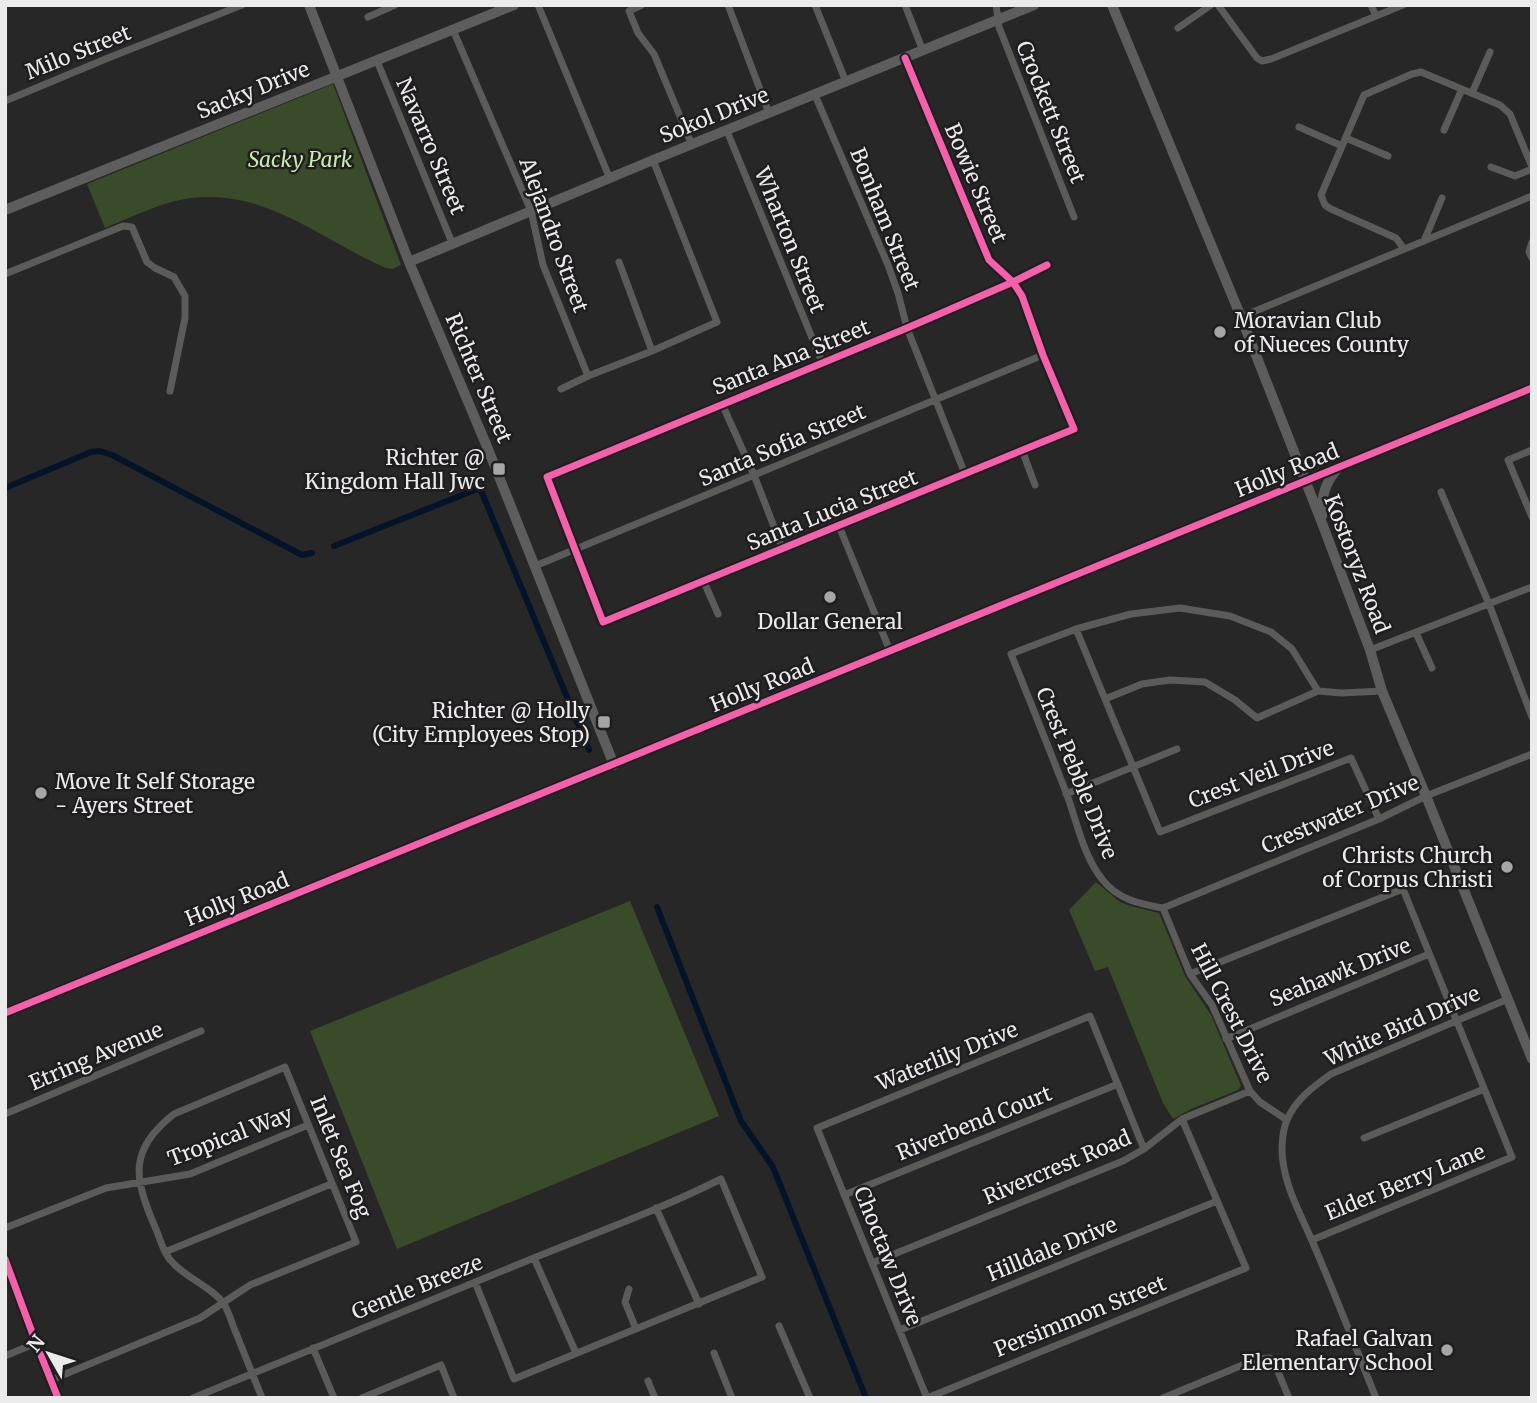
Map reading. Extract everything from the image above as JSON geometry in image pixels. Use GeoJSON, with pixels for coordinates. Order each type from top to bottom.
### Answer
{"type":"FeatureCollection","features":[{"type":"Feature","properties":{"kind":"main road","name":"Richter Street"},"geometry":{"type":"LineString","coordinates":[[309,5],[409,262],[535,565],[614,765]]}},
{"type":"Feature","properties":{"kind":"main road","name":"Sacky Drive"},"geometry":{"type":"LineString","coordinates":[[5,210],[514,5]]}},
{"type":"Feature","properties":{"kind":"main road","name":"Sokol Drive"},"geometry":{"type":"LineString","coordinates":[[409,262],[1034,5]]}},
{"type":"Feature","properties":{"kind":"main road","name":"Kostoryz Road"},"geometry":{"type":"LineString","coordinates":[[1112,5],[1241,317],[1370,650],[1382,691],[1532,1059]]}},
{"type":"Feature","properties":{"kind":"main road","name":"Holly Road"},"geometry":{"type":"LineString","coordinates":[[5,1013],[1532,388]]}},
{"type":"Feature","properties":{"kind":"main road"},"geometry":{"type":"LineString","coordinates":[[1322,523],[1323,492],[1338,468]]}},
{"type":"Feature","properties":{"kind":"main road"},"geometry":{"type":"LineString","coordinates":[[5,1259],[58,1398]]}},
{"type":"Feature","properties":{"kind":"street","name":"Milo Street"},"geometry":{"type":"LineString","coordinates":[[5,101],[242,5]]}},
{"type":"Feature","properties":{"kind":"street"},"geometry":{"type":"LineString","coordinates":[[368,17],[395,5]]}},
{"type":"Feature","properties":{"kind":"street"},"geometry":{"type":"LineString","coordinates":[[538,5],[610,179]]}},
{"type":"Feature","properties":{"kind":"street"},"geometry":{"type":"LineString","coordinates":[[642,5],[629,11],[638,33],[654,54],[692,145]]}},
{"type":"Feature","properties":{"kind":"street"},"geometry":{"type":"LineString","coordinates":[[728,5],[769,113]]}},
{"type":"Feature","properties":{"kind":"street"},"geometry":{"type":"LineString","coordinates":[[815,5],[846,82]]}},
{"type":"Feature","properties":{"kind":"street"},"geometry":{"type":"LineString","coordinates":[[905,5],[923,51]]}},
{"type":"Feature","properties":{"kind":"street","name":"Crockett Street"},"geometry":{"type":"LineString","coordinates":[[996,5],[999,27],[1074,217]]}},
{"type":"Feature","properties":{"kind":"street"},"geometry":{"type":"LineString","coordinates":[[1178,28],[1211,5]]}},
{"type":"Feature","properties":{"kind":"street"},"geometry":{"type":"LineString","coordinates":[[1218,5],[1256,58],[1262,61],[1403,5]]}},
{"type":"Feature","properties":{"kind":"street"},"geometry":{"type":"LineString","coordinates":[[1371,5],[1376,16]]}},
{"type":"Feature","properties":{"kind":"street","name":"Alejandro Street"},"geometry":{"type":"LineString","coordinates":[[453,30],[531,211],[543,265],[588,376]]}},
{"type":"Feature","properties":{"kind":"street"},"geometry":{"type":"LineString","coordinates":[[1472,93],[1490,52]]}},
{"type":"Feature","properties":{"kind":"street","name":"Bowie Street"},"geometry":{"type":"LineString","coordinates":[[905,58],[989,260],[1013,282],[1021,296],[1074,429]]}},
{"type":"Feature","properties":{"kind":"street","name":"Navarro Street"},"geometry":{"type":"LineString","coordinates":[[377,61],[453,244]]}},
{"type":"Feature","properties":{"kind":"street"},"geometry":{"type":"LineString","coordinates":[[1404,249],[1396,238],[1331,209],[1325,205],[1321,195],[1364,95],[1421,72],[1500,105],[1510,114],[1531,164],[1515,176],[1491,167]]}},
{"type":"Feature","properties":{"kind":"street"},"geometry":{"type":"LineString","coordinates":[[1444,130],[1462,89]]}},
{"type":"Feature","properties":{"kind":"street","name":"Bonham Street"},"geometry":{"type":"LineString","coordinates":[[816,94],[888,265],[906,328],[965,474]]}},
{"type":"Feature","properties":{"kind":"street"},"geometry":{"type":"LineString","coordinates":[[1298,127],[1342,146]]}},
{"type":"Feature","properties":{"kind":"street","name":"Wharton Street"},"geometry":{"type":"LineString","coordinates":[[727,131],[821,362]]}},
{"type":"Feature","properties":{"kind":"street"},"geometry":{"type":"LineString","coordinates":[[1346,138],[1388,156]]}},
{"type":"Feature","properties":{"kind":"street"},"geometry":{"type":"LineString","coordinates":[[562,389],[717,322],[653,160]]}},
{"type":"Feature","properties":{"kind":"street"},"geometry":{"type":"LineString","coordinates":[[1241,317],[1532,196]]}},
{"type":"Feature","properties":{"kind":"street"},"geometry":{"type":"LineString","coordinates":[[1424,241],[1442,198]]}},
{"type":"Feature","properties":{"kind":"street"},"geometry":{"type":"LineString","coordinates":[[5,274],[122,226],[132,227],[147,262],[174,277],[185,296],[185,318],[170,391]]}},
{"type":"Feature","properties":{"kind":"street"},"geometry":{"type":"LineString","coordinates":[[1532,242],[1529,252],[1532,258]]}},
{"type":"Feature","properties":{"kind":"street"},"geometry":{"type":"LineString","coordinates":[[619,262],[652,351]]}},
{"type":"Feature","properties":{"kind":"street","name":"Santa Ana Street"},"geometry":{"type":"LineString","coordinates":[[575,550],[547,477],[906,328],[1047,265]]}},
{"type":"Feature","properties":{"kind":"street","name":"Santa Sofia Street"},"geometry":{"type":"LineString","coordinates":[[535,565],[1043,355]]}},
{"type":"Feature","properties":{"kind":"street"},"geometry":{"type":"LineString","coordinates":[[722,404],[754,475],[783,550]]}},
{"type":"Feature","properties":{"kind":"street","name":"Santa Lucia Street"},"geometry":{"type":"LineString","coordinates":[[575,550],[603,622],[1074,429]]}},
{"type":"Feature","properties":{"kind":"street"},"geometry":{"type":"LineString","coordinates":[[1022,450],[1035,485]]}},
{"type":"Feature","properties":{"kind":"street"},"geometry":{"type":"LineString","coordinates":[[1532,450],[1508,460],[1532,517]]}},
{"type":"Feature","properties":{"kind":"street"},"geometry":{"type":"LineString","coordinates":[[1441,492],[1489,604],[1532,717]]}},
{"type":"Feature","properties":{"kind":"street"},"geometry":{"type":"LineString","coordinates":[[839,526],[890,652]]}},
{"type":"Feature","properties":{"kind":"street"},"geometry":{"type":"LineString","coordinates":[[704,582],[718,614]]}},
{"type":"Feature","properties":{"kind":"street"},"geometry":{"type":"LineString","coordinates":[[1370,650],[1532,587]]}},
{"type":"Feature","properties":{"kind":"street"},"geometry":{"type":"LineString","coordinates":[[1132,767],[1076,629],[1131,614],[1180,608],[1230,616],[1271,632],[1292,649],[1318,691]]}},
{"type":"Feature","properties":{"kind":"street","name":"Crest Pebble Drive"},"geometry":{"type":"LineString","coordinates":[[1076,629],[1011,654],[1090,862],[1102,880],[1119,895],[1163,908]]}},
{"type":"Feature","properties":{"kind":"street"},"geometry":{"type":"LineString","coordinates":[[1416,633],[1432,668]]}},
{"type":"Feature","properties":{"kind":"street"},"geometry":{"type":"LineString","coordinates":[[1105,699],[1142,684],[1170,680],[1205,682],[1235,700],[1257,718],[1318,691],[1382,691]]}},
{"type":"Feature","properties":{"kind":"street"},"geometry":{"type":"LineString","coordinates":[[1066,794],[1177,748]]}},
{"type":"Feature","properties":{"kind":"street","name":"Crestwater Drive"},"geometry":{"type":"LineString","coordinates":[[1163,908],[1532,754]]}},
{"type":"Feature","properties":{"kind":"street","name":"Crest Veil Drive"},"geometry":{"type":"LineString","coordinates":[[1132,767],[1160,832],[1351,758],[1379,819]]}},
{"type":"Feature","properties":{"kind":"street"},"geometry":{"type":"LineString","coordinates":[[1190,974],[1403,889],[1484,1089],[1364,1138]]}},
{"type":"Feature","properties":{"kind":"street","name":"Hill Crest Drive"},"geometry":{"type":"LineString","coordinates":[[1163,908],[1190,974],[1212,1005],[1250,1091],[1270,1110],[1287,1120]]}},
{"type":"Feature","properties":{"kind":"street","name":"Seahawk Drive"},"geometry":{"type":"LineString","coordinates":[[1226,1039],[1429,954]]}},
{"type":"Feature","properties":{"kind":"street","name":"White Bird Drive"},"geometry":{"type":"LineString","coordinates":[[1376,1398],[1296,1204],[1282,1161],[1287,1120],[1312,1087],[1331,1074],[1508,999]]}},
{"type":"Feature","properties":{"kind":"street","name":"Waterlily Drive"},"geometry":{"type":"LineString","coordinates":[[817,1128],[1090,1016],[1118,1084]]}},
{"type":"Feature","properties":{"kind":"street","name":"Etring Avenue"},"geometry":{"type":"LineString","coordinates":[[5,1114],[201,1031]]}},
{"type":"Feature","properties":{"kind":"street","name":"Inlet Sea Fog"},"geometry":{"type":"LineString","coordinates":[[139,1182],[142,1152],[160,1124],[174,1114],[285,1067],[356,1242],[250,1285],[224,1303]]}},
{"type":"Feature","properties":{"kind":"street"},"geometry":{"type":"LineString","coordinates":[[1118,1084],[1144,1149]]}},
{"type":"Feature","properties":{"kind":"street","name":"Riverbend Court"},"geometry":{"type":"LineString","coordinates":[[844,1195],[1118,1084]]}},
{"type":"Feature","properties":{"kind":"street","name":"Elder Berry Lane"},"geometry":{"type":"LineString","coordinates":[[1312,1240],[1512,1157],[1484,1089]]}},
{"type":"Feature","properties":{"kind":"street","name":"Rivercrest Road"},"geometry":{"type":"LineString","coordinates":[[872,1263],[1123,1161],[1144,1149],[1182,1119],[1250,1091]]}},
{"type":"Feature","properties":{"kind":"street"},"geometry":{"type":"LineString","coordinates":[[1182,1119],[1217,1201]]}},
{"type":"Feature","properties":{"kind":"street","name":"Tropical Way"},"geometry":{"type":"LineString","coordinates":[[5,1228],[106,1188],[190,1174],[308,1125]]}},
{"type":"Feature","properties":{"kind":"street","name":"Choctaw Drive"},"geometry":{"type":"LineString","coordinates":[[817,1128],[928,1398]]}},
{"type":"Feature","properties":{"kind":"street","name":"Gentle Breeze"},"geometry":{"type":"LineString","coordinates":[[192,1398],[690,1195],[721,1179],[762,1277],[699,1304]]}},
{"type":"Feature","properties":{"kind":"street"},"geometry":{"type":"LineString","coordinates":[[139,1182],[164,1252],[182,1272],[224,1303],[262,1398]]}},
{"type":"Feature","properties":{"kind":"street"},"geometry":{"type":"LineString","coordinates":[[164,1252],[331,1184]]}},
{"type":"Feature","properties":{"kind":"street","name":"Persimmon Street"},"geometry":{"type":"LineString","coordinates":[[928,1398],[1246,1268],[1217,1201]]}},
{"type":"Feature","properties":{"kind":"street","name":"Hilldale Drive"},"geometry":{"type":"LineString","coordinates":[[900,1330],[1217,1201]]}},
{"type":"Feature","properties":{"kind":"street"},"geometry":{"type":"LineString","coordinates":[[475,1282],[514,1379],[699,1304],[656,1208]]}},
{"type":"Feature","properties":{"kind":"street"},"geometry":{"type":"LineString","coordinates":[[534,1258],[576,1353]]}},
{"type":"Feature","properties":{"kind":"street"},"geometry":{"type":"LineString","coordinates":[[629,1289],[625,1302],[636,1329]]}},
{"type":"Feature","properties":{"kind":"street"},"geometry":{"type":"LineString","coordinates":[[51,1380],[200,1318],[224,1303]]}},
{"type":"Feature","properties":{"kind":"street"},"geometry":{"type":"LineString","coordinates":[[779,1326],[810,1398]]}},
{"type":"Feature","properties":{"kind":"street"},"geometry":{"type":"LineString","coordinates":[[5,1356],[36,1343]]}},
{"type":"Feature","properties":{"kind":"street"},"geometry":{"type":"LineString","coordinates":[[313,1348],[334,1398]]}},
{"type":"Feature","properties":{"kind":"street"},"geometry":{"type":"LineString","coordinates":[[714,1353],[732,1398]]}},
{"type":"Feature","properties":{"kind":"street"},"geometry":{"type":"LineString","coordinates":[[1163,1398],[1257,1359],[1270,1358],[1289,1398]]}},
{"type":"Feature","properties":{"kind":"street"},"geometry":{"type":"LineString","coordinates":[[362,1398],[441,1365],[454,1398]]}},
{"type":"Feature","properties":{"kind":"street"},"geometry":{"type":"LineString","coordinates":[[648,1381],[655,1398]]}},
{"type":"Feature","properties":{"kind":"green space","name":"Sacky Park"},"geometry":{"type":"Polygon","coordinates":[[[333,84],[401,265],[392,269],[386,268],[293,219],[244,201],[219,197],[191,198],[169,203],[105,228],[87,184],[333,84]]]}},
{"type":"Feature","properties":{"kind":"green space"},"geometry":{"type":"Polygon","coordinates":[[[1096,882],[1120,902],[1159,913],[1185,976],[1211,1015],[1241,1086],[1238,1090],[1173,1119],[1163,1103],[1108,967],[1095,971],[1069,910],[1096,882]]]}},
{"type":"Feature","properties":{"kind":"green space"},"geometry":{"type":"Polygon","coordinates":[[[630,901],[719,1116],[397,1249],[310,1031],[630,901]]]}},
{"type":"Feature","properties":{"kind":"waterway"},"geometry":{"type":"LineString","coordinates":[[5,488],[91,452],[100,451],[302,555],[312,553]]}},
{"type":"Feature","properties":{"kind":"waterway"},"geometry":{"type":"LineString","coordinates":[[334,546],[480,488],[589,750]]}},
{"type":"Feature","properties":{"kind":"waterway"},"geometry":{"type":"LineString","coordinates":[[657,907],[741,1121],[773,1167],[866,1398]]}},
{"type":"Feature","properties":{"kind":"cycle path"},"geometry":{"type":"LineString","coordinates":[[905,58],[989,260],[1013,282],[1022,296],[1074,429],[603,622],[547,477],[907,328],[1013,282],[1047,265]]}},
{"type":"Feature","properties":{"kind":"cycle path"},"geometry":{"type":"LineString","coordinates":[[5,1013],[1532,388]]}},
{"type":"Feature","properties":{"kind":"cycle path"},"geometry":{"type":"LineString","coordinates":[[5,1259],[58,1398]]}},
{"type":"Feature","properties":{"kind":"place","name":"Moravian Club of Nueces County"},"geometry":{"type":"Point","coordinates":[1220,332]}},
{"type":"Feature","properties":{"kind":"place","name":"Richter @ Kingdom Hall Jwc"},"geometry":{"type":"Point","coordinates":[499,469]}},
{"type":"Feature","properties":{"kind":"place","name":"Dollar General"},"geometry":{"type":"Point","coordinates":[830,597]}},
{"type":"Feature","properties":{"kind":"place","name":"Richter @ Holly (City Employees Stop)"},"geometry":{"type":"Point","coordinates":[604,722]}},
{"type":"Feature","properties":{"kind":"place","name":"Move It Self Storage - Ayers Street"},"geometry":{"type":"Point","coordinates":[41,793]}},
{"type":"Feature","properties":{"kind":"place","name":"Christs Church of Corpus Christi"},"geometry":{"type":"Point","coordinates":[1507,867]}},
{"type":"Feature","properties":{"kind":"place","name":"Rafael Galvan Elementary School"},"geometry":{"type":"Point","coordinates":[1447,1350]}}]}
